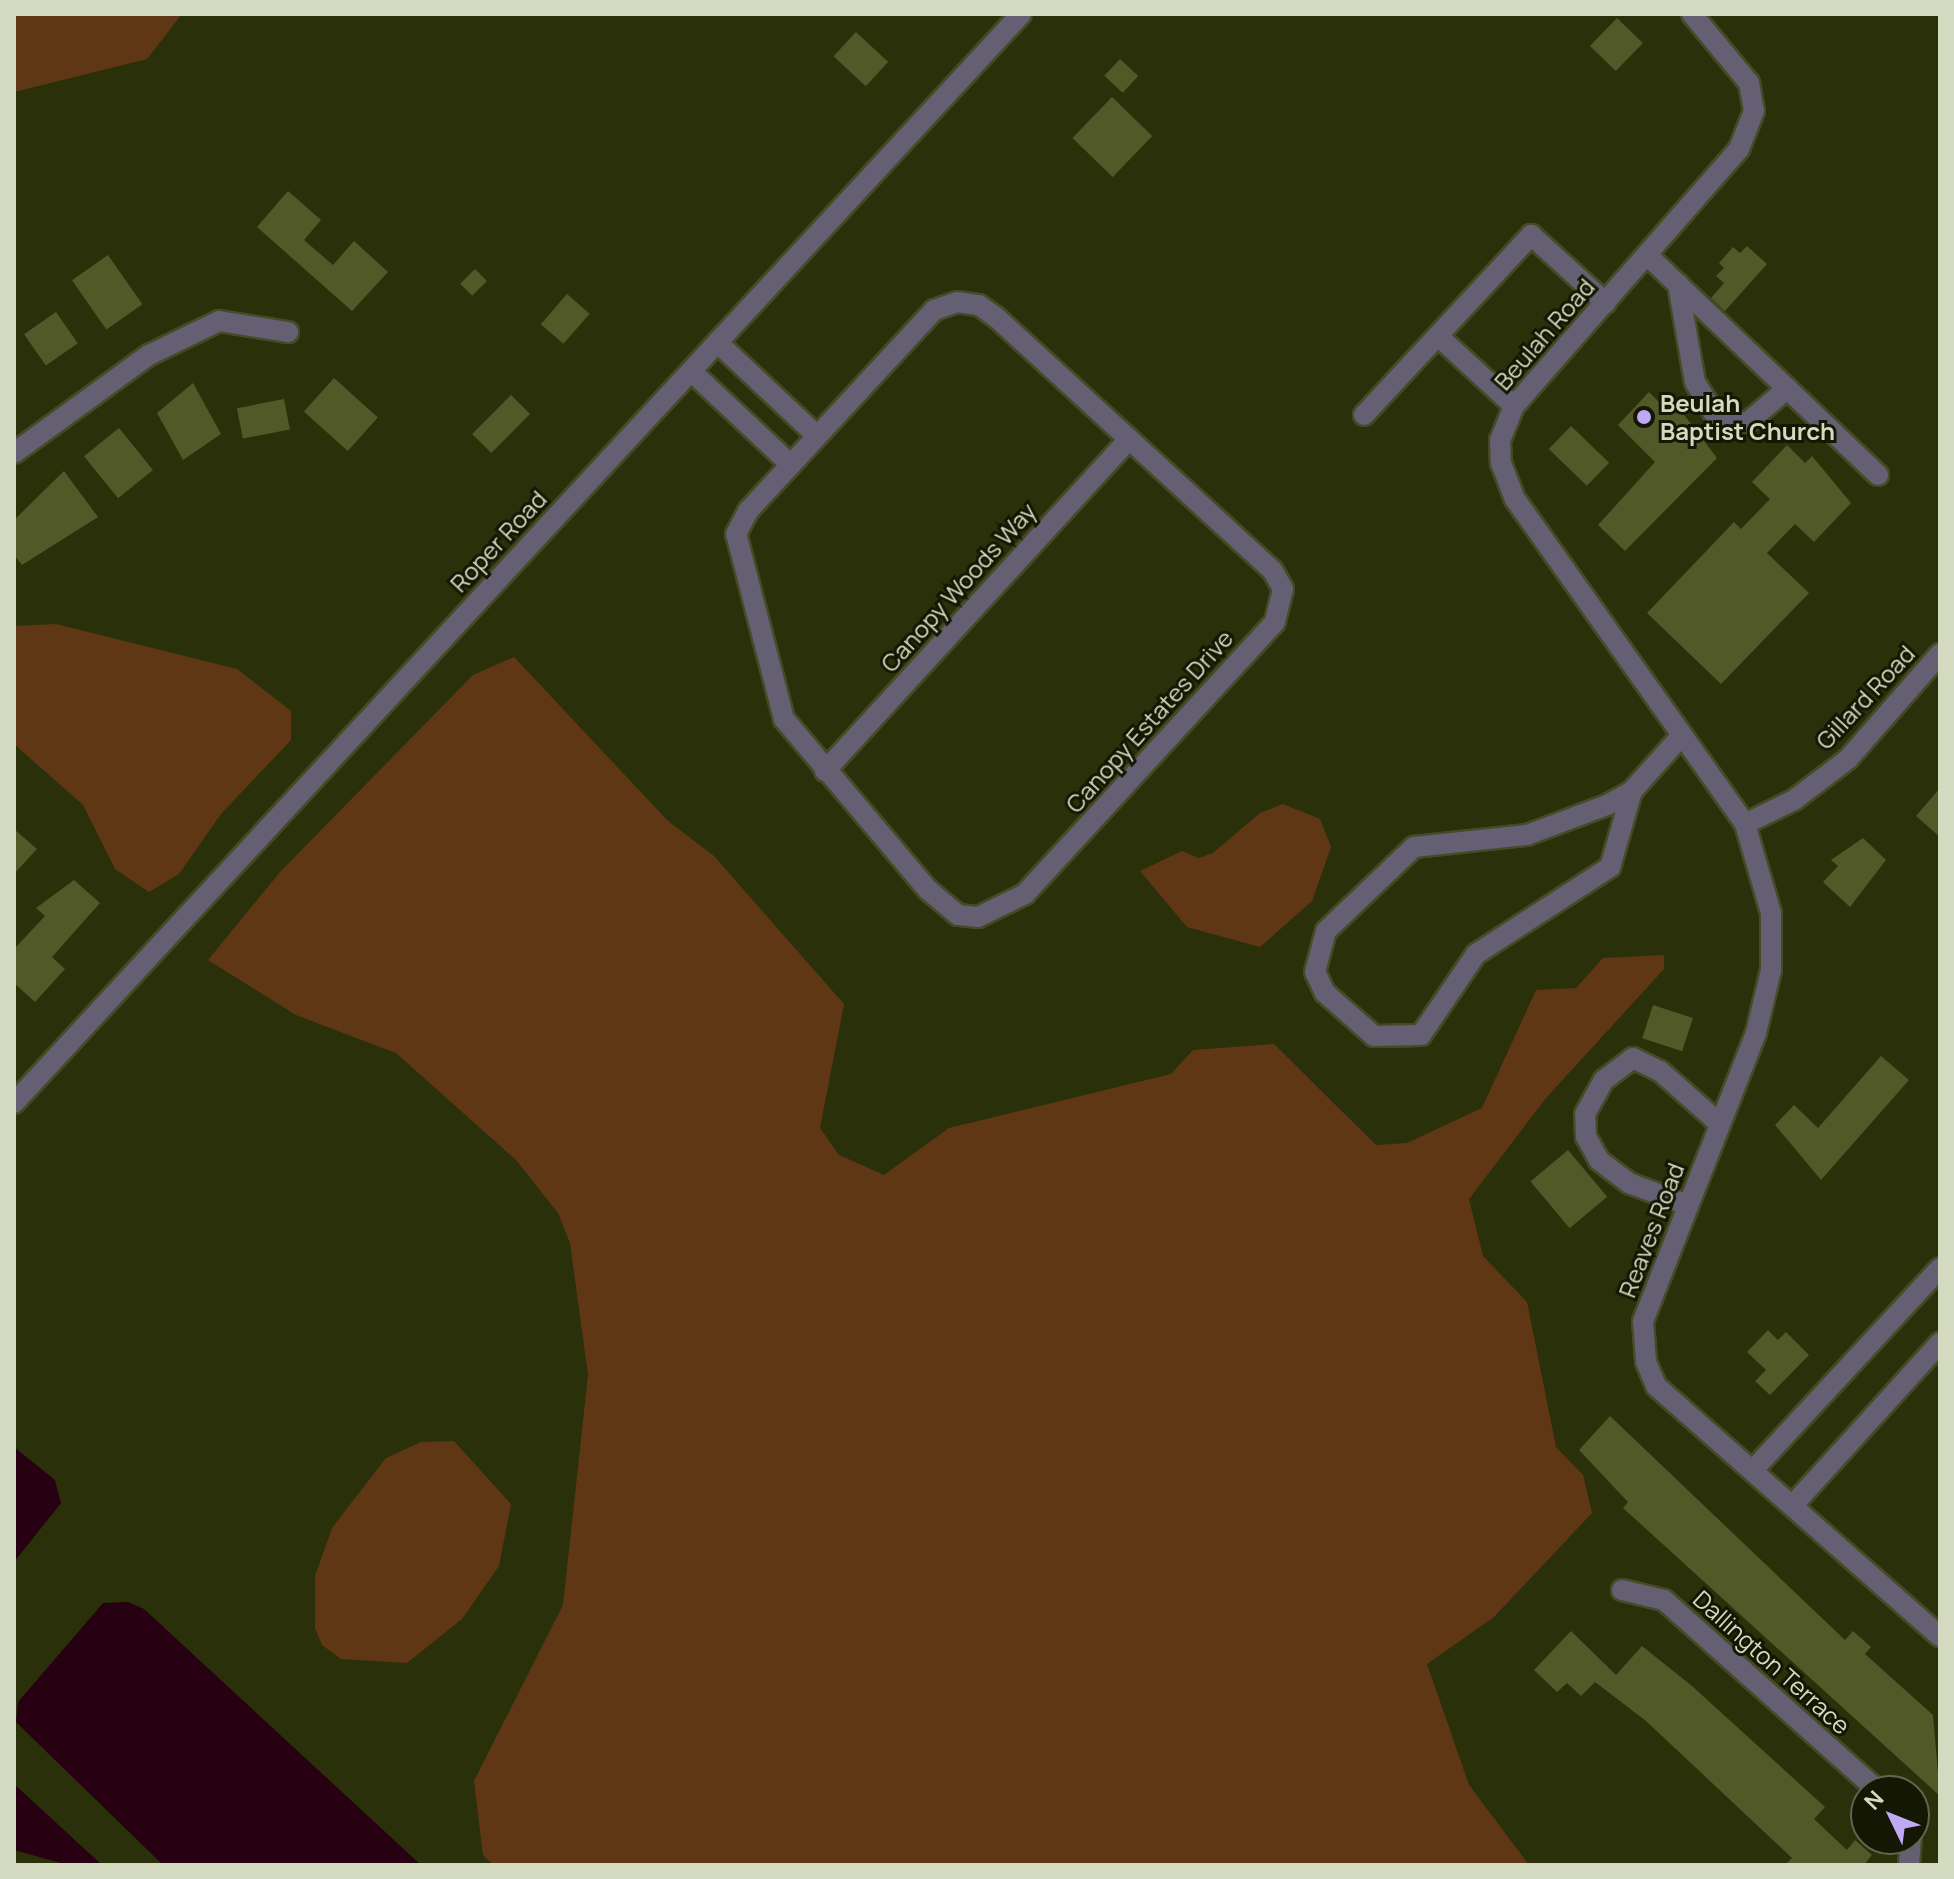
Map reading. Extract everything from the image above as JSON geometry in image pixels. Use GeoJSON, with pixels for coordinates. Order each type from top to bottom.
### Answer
{"type":"FeatureCollection","features":[{"type":"Feature","properties":{"kind":"street","name":"Roper Road"},"geometry":{"type":"LineString","coordinates":[[14,1103],[1021,14]]}},
{"type":"Feature","properties":{"kind":"street","name":"Beulah Road"},"geometry":{"type":"LineString","coordinates":[[1692,14],[1749,83],[1754,111],[1739,149],[1514,406],[1500,440],[1515,499],[1745,824]]}},
{"type":"Feature","properties":{"kind":"street"},"geometry":{"type":"LineString","coordinates":[[1364,415],[1531,235],[1606,303]]}},
{"type":"Feature","properties":{"kind":"street"},"geometry":{"type":"LineString","coordinates":[[1647,255],[1878,475]]}},
{"type":"Feature","properties":{"kind":"street"},"geometry":{"type":"LineString","coordinates":[[1678,284],[1695,382],[1713,412],[1730,423],[1748,422],[1788,388]]}},
{"type":"Feature","properties":{"kind":"street","name":"Canopy Estates Drive"},"geometry":{"type":"LineString","coordinates":[[957,302],[979,305],[997,318],[1273,571],[1283,589],[1275,622],[1025,894],[978,917],[944,905],[825,771],[784,719],[774,691],[736,534],[817,436],[934,310],[957,302]]}},
{"type":"Feature","properties":{"kind":"street"},"geometry":{"type":"LineString","coordinates":[[14,453],[149,355],[219,321],[288,332]]}},
{"type":"Feature","properties":{"kind":"street"},"geometry":{"type":"LineString","coordinates":[[1438,336],[1514,406]]}},
{"type":"Feature","properties":{"kind":"street"},"geometry":{"type":"LineString","coordinates":[[717,342],[817,436]]}},
{"type":"Feature","properties":{"kind":"street"},"geometry":{"type":"LineString","coordinates":[[691,371],[791,465]]}},
{"type":"Feature","properties":{"kind":"street","name":"Canopy Woods Way"},"geometry":{"type":"LineString","coordinates":[[825,771],[1129,439]]}},
{"type":"Feature","properties":{"kind":"street","name":"Gillard Road"},"geometry":{"type":"LineString","coordinates":[[1745,824],[1794,800],[1848,759],[1940,654]]}},
{"type":"Feature","properties":{"kind":"street"},"geometry":{"type":"LineString","coordinates":[[1632,791],[1610,867],[1476,954],[1421,1035],[1374,1036],[1325,993],[1315,972],[1326,931],[1414,847],[1527,835],[1632,791],[1682,735]]}},
{"type":"Feature","properties":{"kind":"street","name":"Reaves Road"},"geometry":{"type":"LineString","coordinates":[[1745,824],[1771,913],[1771,970],[1720,1124],[1643,1321],[1646,1362],[1656,1386],[1940,1636]]}},
{"type":"Feature","properties":{"kind":"street"},"geometry":{"type":"LineString","coordinates":[[1688,1205],[1629,1183],[1599,1160],[1586,1137],[1585,1114],[1604,1080],[1633,1058],[1660,1071],[1720,1124]]}},
{"type":"Feature","properties":{"kind":"street"},"geometry":{"type":"LineString","coordinates":[[1753,1470],[1940,1268]]}},
{"type":"Feature","properties":{"kind":"street"},"geometry":{"type":"LineString","coordinates":[[1793,1505],[1940,1343]]}},
{"type":"Feature","properties":{"kind":"street","name":"Dallington Terrace"},"geometry":{"type":"LineString","coordinates":[[1622,1590],[1664,1600],[1860,1775]]}},
{"type":"Feature","properties":{"kind":"shaded area"},"geometry":{"type":"Polygon","coordinates":[[[14,14],[182,14],[147,59],[14,92],[14,14]]]}},
{"type":"Feature","properties":{"kind":"shaded area"},"geometry":{"type":"Polygon","coordinates":[[[56,624],[237,669],[291,711],[291,740],[221,814],[179,874],[149,892],[115,869],[83,805],[14,744],[14,626],[56,624]]]}},
{"type":"Feature","properties":{"kind":"shaded area"},"geometry":{"type":"Polygon","coordinates":[[[514,657],[668,821],[714,856],[844,1004],[820,1128],[839,1155],[884,1175],[949,1128],[1171,1074],[1193,1050],[1274,1044],[1376,1145],[1407,1143],[1482,1108],[1536,990],[1576,988],[1603,958],[1664,955],[1664,969],[1546,1098],[1469,1199],[1483,1256],[1527,1302],[1556,1447],[1583,1475],[1592,1513],[1494,1617],[1427,1664],[1469,1785],[1529,1865],[493,1865],[483,1855],[474,1781],[563,1605],[588,1375],[570,1243],[558,1213],[516,1160],[396,1053],[296,1015],[208,960],[280,872],[473,675],[514,657]]]}},
{"type":"Feature","properties":{"kind":"shaded area"},"geometry":{"type":"Polygon","coordinates":[[[1283,804],[1320,819],[1331,847],[1312,901],[1260,947],[1187,927],[1140,871],[1182,851],[1199,858],[1213,853],[1260,813],[1283,804]]]}},
{"type":"Feature","properties":{"kind":"shaded area"},"geometry":{"type":"Polygon","coordinates":[[[454,1441],[511,1504],[499,1566],[462,1619],[407,1663],[341,1659],[322,1645],[315,1628],[315,1576],[332,1528],[386,1458],[421,1442],[454,1441]]]}},
{"type":"Feature","properties":{"kind":"shaded area"},"geometry":{"type":"Polygon","coordinates":[[[14,1447],[55,1480],[61,1503],[14,1562],[14,1447]]]}},
{"type":"Feature","properties":{"kind":"shaded area"},"geometry":{"type":"Polygon","coordinates":[[[128,1602],[144,1609],[421,1865],[163,1865],[16,1722],[18,1702],[103,1603],[128,1602]]]}},
{"type":"Feature","properties":{"kind":"shaded area"},"geometry":{"type":"Polygon","coordinates":[[[14,1784],[102,1865],[68,1865],[14,1850],[14,1784]]]}},
{"type":"Feature","properties":{"kind":"building"},"geometry":{"type":"Polygon","coordinates":[[[1617,18],[1643,43],[1616,71],[1590,46],[1617,18]]]}},
{"type":"Feature","properties":{"kind":"building"},"geometry":{"type":"Polygon","coordinates":[[[856,32],[888,62],[866,86],[833,56],[856,32]]]}},
{"type":"Feature","properties":{"kind":"building"},"geometry":{"type":"Polygon","coordinates":[[[1120,59],[1138,76],[1123,93],[1104,76],[1120,59]]]}},
{"type":"Feature","properties":{"kind":"building"},"geometry":{"type":"Polygon","coordinates":[[[1112,97],[1152,136],[1113,177],[1072,138],[1112,97]]]}},
{"type":"Feature","properties":{"kind":"building"},"geometry":{"type":"Polygon","coordinates":[[[288,191],[321,220],[304,240],[333,265],[354,241],[388,272],[352,311],[257,227],[288,191]]]}},
{"type":"Feature","properties":{"kind":"building"},"geometry":{"type":"Polygon","coordinates":[[[1747,246],[1767,264],[1725,311],[1711,298],[1724,283],[1716,276],[1724,268],[1719,263],[1733,247],[1740,253],[1747,246]]]}},
{"type":"Feature","properties":{"kind":"building"},"geometry":{"type":"Polygon","coordinates":[[[108,255],[142,304],[106,329],[72,280],[108,255]]]}},
{"type":"Feature","properties":{"kind":"building"},"geometry":{"type":"Polygon","coordinates":[[[475,269],[487,281],[472,296],[460,284],[475,269]]]}},
{"type":"Feature","properties":{"kind":"building"},"geometry":{"type":"Polygon","coordinates":[[[567,294],[590,314],[563,344],[541,324],[567,294]]]}},
{"type":"Feature","properties":{"kind":"building"},"geometry":{"type":"Polygon","coordinates":[[[56,312],[78,343],[46,365],[24,334],[56,312]]]}},
{"type":"Feature","properties":{"kind":"building"},"geometry":{"type":"Polygon","coordinates":[[[334,378],[378,417],[348,451],[304,411],[334,378]]]}},
{"type":"Feature","properties":{"kind":"building"},"geometry":{"type":"Polygon","coordinates":[[[193,383],[221,434],[183,460],[157,413],[193,383]]]}},
{"type":"Feature","properties":{"kind":"building"},"geometry":{"type":"Polygon","coordinates":[[[1649,392],[1664,407],[1672,399],[1717,458],[1625,551],[1598,525],[1655,462],[1618,425],[1649,392]]]}},
{"type":"Feature","properties":{"kind":"building"},"geometry":{"type":"Polygon","coordinates":[[[511,395],[530,414],[491,453],[472,434],[511,395]]]}},
{"type":"Feature","properties":{"kind":"building"},"geometry":{"type":"Polygon","coordinates":[[[284,399],[290,429],[243,439],[237,408],[284,399]]]}},
{"type":"Feature","properties":{"kind":"building"},"geometry":{"type":"Polygon","coordinates":[[[1571,426],[1609,463],[1587,486],[1549,449],[1571,426]]]}},
{"type":"Feature","properties":{"kind":"building"},"geometry":{"type":"Polygon","coordinates":[[[119,428],[153,470],[118,498],[84,456],[119,428]]]}},
{"type":"Feature","properties":{"kind":"building"},"geometry":{"type":"Polygon","coordinates":[[[1787,445],[1805,463],[1812,456],[1851,503],[1814,542],[1795,524],[1767,553],[1809,593],[1721,684],[1647,613],[1734,522],[1741,529],[1770,499],[1752,482],[1787,445]]]}},
{"type":"Feature","properties":{"kind":"building"},"geometry":{"type":"Polygon","coordinates":[[[64,471],[98,517],[22,565],[14,555],[14,520],[64,471]]]}},
{"type":"Feature","properties":{"kind":"building"},"geometry":{"type":"Polygon","coordinates":[[[1940,788],[1940,837],[1916,816],[1940,788]]]}},
{"type":"Feature","properties":{"kind":"building"},"geometry":{"type":"Polygon","coordinates":[[[14,829],[37,849],[14,874],[14,829]]]}},
{"type":"Feature","properties":{"kind":"building"},"geometry":{"type":"Polygon","coordinates":[[[1863,838],[1886,860],[1850,907],[1823,882],[1838,866],[1831,860],[1863,838]]]}},
{"type":"Feature","properties":{"kind":"building"},"geometry":{"type":"Polygon","coordinates":[[[74,880],[100,903],[52,957],[65,969],[35,1002],[14,983],[14,949],[45,916],[36,908],[74,880]]]}},
{"type":"Feature","properties":{"kind":"building"},"geometry":{"type":"Polygon","coordinates":[[[1653,1005],[1693,1018],[1682,1051],[1642,1038],[1653,1005]]]}},
{"type":"Feature","properties":{"kind":"building"},"geometry":{"type":"Polygon","coordinates":[[[1881,1056],[1909,1080],[1821,1180],[1775,1125],[1794,1105],[1818,1128],[1881,1056]]]}},
{"type":"Feature","properties":{"kind":"building"},"geometry":{"type":"Polygon","coordinates":[[[1568,1150],[1607,1197],[1570,1228],[1530,1181],[1568,1150]]]}},
{"type":"Feature","properties":{"kind":"building"},"geometry":{"type":"Polygon","coordinates":[[[1768,1330],[1778,1340],[1786,1332],[1809,1355],[1770,1395],[1755,1381],[1766,1370],[1747,1352],[1768,1330]]]}},
{"type":"Feature","properties":{"kind":"building"},"geometry":{"type":"Polygon","coordinates":[[[1610,1416],[1845,1640],[1853,1631],[1871,1647],[1865,1654],[1933,1715],[1940,1796],[1930,1787],[1930,1775],[1917,1775],[1623,1508],[1628,1502],[1579,1450],[1610,1416]]]}},
{"type":"Feature","properties":{"kind":"building"},"geometry":{"type":"Polygon","coordinates":[[[1571,1631],[1616,1675],[1642,1646],[1692,1686],[1825,1807],[1814,1819],[1847,1850],[1850,1846],[1850,1855],[1872,1855],[1864,1865],[1785,1865],[1792,1858],[1646,1721],[1595,1682],[1581,1696],[1567,1683],[1557,1692],[1534,1670],[1571,1631]]]}},
{"type":"Feature","properties":{"kind":"place","name":"Beulah Baptist Church"},"geometry":{"type":"Point","coordinates":[1644,417]}}]}
